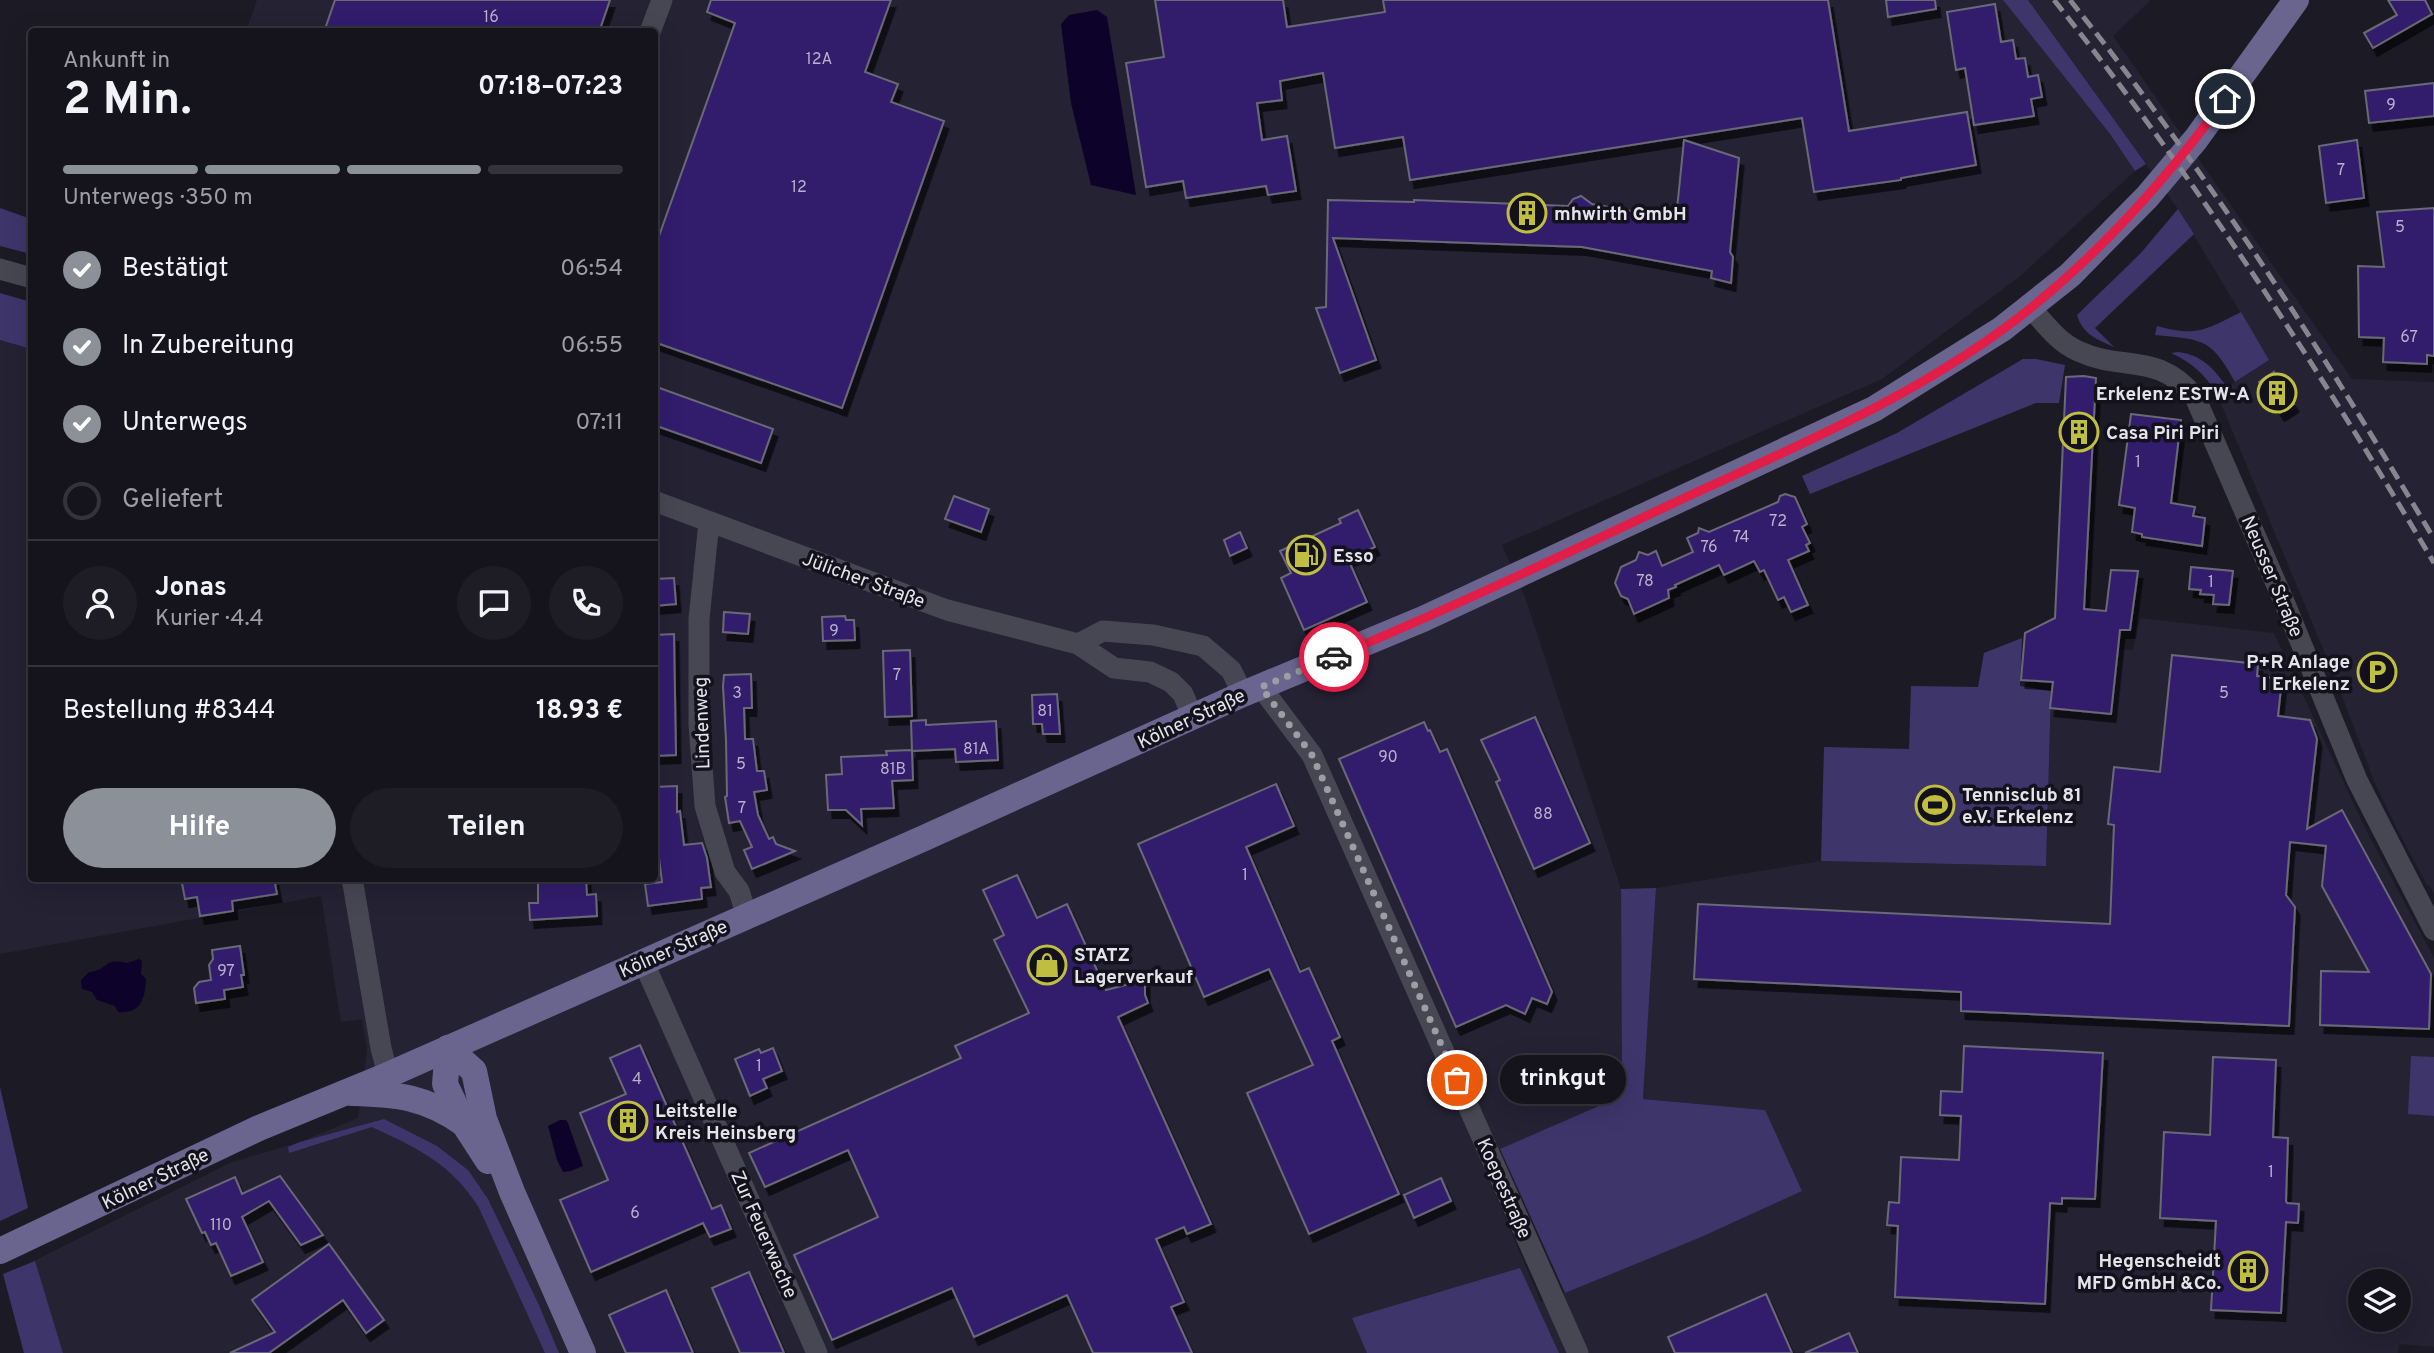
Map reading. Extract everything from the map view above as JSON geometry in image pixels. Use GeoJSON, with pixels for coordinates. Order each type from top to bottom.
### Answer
{"type":"FeatureCollection","features":[{"type":"Feature","properties":{"kind":"main road","name":"Kölner Straße"},"geometry":{"type":"LineString","coordinates":[[0,1251],[247,1134],[448,1048],[1252,691],[1423,619],[1874,409],[1973,349],[2031,308],[2070,275],[2122,224],[2196,139],[2296,0]]}},
{"type":"Feature","properties":{"kind":"main road"},"geometry":{"type":"LineString","coordinates":[[2254,60],[2273,56],[2317,0]]}},
{"type":"Feature","properties":{"kind":"main road"},"geometry":{"type":"LineString","coordinates":[[448,1048],[445,1084],[464,1124],[512,1192]]}},
{"type":"Feature","properties":{"kind":"main road"},"geometry":{"type":"LineString","coordinates":[[448,1048],[474,1071],[484,1119],[512,1192],[583,1353]]}},
{"type":"Feature","properties":{"kind":"main road"},"geometry":{"type":"LineString","coordinates":[[344,1093],[400,1096],[425,1101],[464,1124]]}},
{"type":"Feature","properties":{"kind":"street"},"geometry":{"type":"LineString","coordinates":[[652,28],[662,0]]}},
{"type":"Feature","properties":{"kind":"street"},"geometry":{"type":"LineString","coordinates":[[0,269],[28,277]]}},
{"type":"Feature","properties":{"kind":"street","name":"Neusser Straße"},"geometry":{"type":"LineString","coordinates":[[2031,308],[2057,337],[2071,348],[2103,359],[2154,366],[2186,386],[2195,397],[2374,818],[2434,930]]}},
{"type":"Feature","properties":{"kind":"street","name":"Jülicher Straße"},"geometry":{"type":"LineString","coordinates":[[658,502],[947,610],[1078,644],[1114,668],[1150,672],[1171,682],[1182,694],[1193,718]]}},
{"type":"Feature","properties":{"kind":"street","name":"Lindenweg"},"geometry":{"type":"LineString","coordinates":[[709,522],[699,619],[699,724],[705,806],[725,872],[739,891],[747,916]]}},
{"type":"Feature","properties":{"kind":"street"},"geometry":{"type":"LineString","coordinates":[[1078,644],[1103,631],[1153,635],[1203,646],[1252,691]]}},
{"type":"Feature","properties":{"kind":"street","name":"Koepestraße"},"geometry":{"type":"LineString","coordinates":[[1252,691],[1312,755],[1578,1353]]}},
{"type":"Feature","properties":{"kind":"street"},"geometry":{"type":"LineString","coordinates":[[353,882],[381,1048],[388,1074]]}},
{"type":"Feature","properties":{"kind":"street","name":"Zur Feuerwache"},"geometry":{"type":"LineString","coordinates":[[643,961],[817,1353]]}},
{"type":"Feature","properties":{"kind":"shaded area"},"geometry":{"type":"Polygon","coordinates":[[[257,0],[2003,0],[2110,134],[2135,171],[2019,277],[1882,379],[1502,545],[1525,597],[1621,889],[1622,1096],[1480,1159],[1541,1302],[1699,1238],[1765,1110],[1643,1099],[1656,888],[1821,861],[2046,866],[2055,644],[2133,650],[2140,618],[2274,633],[2365,828],[2434,958],[2434,1347],[2399,1344],[2398,1353],[39,1353],[14,1271],[232,1162],[300,1142],[358,1118],[367,1050],[362,1019],[341,1022],[321,896],[0,954],[0,340],[28,348],[28,882],[658,882],[658,28],[247,28],[257,0]]]}},
{"type":"Feature","properties":{"kind":"shaded area"},"geometry":{"type":"Polygon","coordinates":[[[2003,0],[2028,0],[2146,164],[2135,171],[2110,134],[2003,0]]]}},
{"type":"Feature","properties":{"kind":"shaded area"},"geometry":{"type":"Polygon","coordinates":[[[2028,0],[2151,0],[2113,36],[2352,379],[2434,382],[2434,894],[2374,781],[2336,680],[2217,394],[2269,360],[2178,209],[2028,0]]]}},
{"type":"Feature","properties":{"kind":"shaded area"},"geometry":{"type":"Polygon","coordinates":[[[1097,10],[1107,17],[1136,195],[1091,185],[1071,103],[1061,24],[1069,15],[1097,10]]]}},
{"type":"Feature","properties":{"kind":"shaded area"},"geometry":{"type":"Polygon","coordinates":[[[0,208],[28,218],[28,253],[0,246],[0,208]]]}},
{"type":"Feature","properties":{"kind":"shaded area"},"geometry":{"type":"Polygon","coordinates":[[[2178,209],[2194,234],[2095,328],[2114,347],[2091,335],[2077,315],[2140,254],[2178,209]]]}},
{"type":"Feature","properties":{"kind":"shaded area"},"geometry":{"type":"Polygon","coordinates":[[[0,293],[28,301],[28,348],[0,340],[0,293]]]}},
{"type":"Feature","properties":{"kind":"shaded area"},"geometry":{"type":"Polygon","coordinates":[[[2241,312],[2269,360],[2235,382],[2219,356],[2204,344],[2195,340],[2155,335],[2157,326],[2182,331],[2200,330],[2241,312]]]}},
{"type":"Feature","properties":{"kind":"shaded area"},"geometry":{"type":"Polygon","coordinates":[[[2171,353],[2194,356],[2206,363],[2227,387],[2217,394],[2197,370],[2171,353]]]}},
{"type":"Feature","properties":{"kind":"shaded area"},"geometry":{"type":"Polygon","coordinates":[[[2023,359],[2065,365],[2059,403],[2036,403],[1810,494],[1802,476],[1897,433],[2023,359]]]}},
{"type":"Feature","properties":{"kind":"shaded area","name":"Tennisclub 81 e.V. Erkelenz"},"geometry":{"type":"Polygon","coordinates":[[[2022,638],[2020,686],[2051,691],[2046,866],[1821,861],[1824,747],[1909,749],[1911,686],[1978,687],[1984,653],[2022,638]]]}},
{"type":"Feature","properties":{"kind":"shaded area"},"geometry":{"type":"Polygon","coordinates":[[[1656,888],[1643,1099],[1765,1110],[1802,1191],[1699,1238],[1565,1293],[1500,1149],[1622,1096],[1621,889],[1656,888]]]}},
{"type":"Feature","properties":{"kind":"shaded area"},"geometry":{"type":"Polygon","coordinates":[[[139,959],[142,961],[141,974],[146,979],[143,999],[137,1008],[118,1012],[115,1006],[97,1000],[92,992],[82,989],[81,980],[89,972],[113,962],[127,963],[139,959]]]}},
{"type":"Feature","properties":{"kind":"shaded area"},"geometry":{"type":"Polygon","coordinates":[[[2411,1056],[2434,1057],[2434,1116],[2408,1114],[2411,1056]]]}},
{"type":"Feature","properties":{"kind":"shaded area"},"geometry":{"type":"Polygon","coordinates":[[[0,1087],[28,1208],[0,1221],[0,1087]]]}},
{"type":"Feature","properties":{"kind":"shaded area"},"geometry":{"type":"Polygon","coordinates":[[[384,1119],[437,1146],[468,1170],[488,1199],[559,1353],[545,1353],[479,1208],[457,1180],[432,1159],[372,1127],[289,1153],[288,1147],[300,1142],[384,1119]]]}},
{"type":"Feature","properties":{"kind":"shaded area"},"geometry":{"type":"Polygon","coordinates":[[[566,1120],[568,1123],[583,1166],[571,1171],[563,1172],[548,1126],[566,1120]]]}},
{"type":"Feature","properties":{"kind":"shaded area"},"geometry":{"type":"Polygon","coordinates":[[[35,1261],[63,1353],[24,1353],[3,1274],[35,1261]]]}},
{"type":"Feature","properties":{"kind":"shaded area"},"geometry":{"type":"Polygon","coordinates":[[[1520,1268],[1559,1353],[1367,1353],[1352,1318],[1520,1268]]]}},
{"type":"Feature","properties":{"kind":"building"},"geometry":{"type":"Polygon","coordinates":[[[335,0],[610,0],[600,28],[325,28],[335,0]]]}},
{"type":"Feature","properties":{"kind":"building"},"geometry":{"type":"Polygon","coordinates":[[[711,0],[891,0],[865,72],[898,84],[891,102],[944,121],[842,408],[658,343],[658,239],[735,23],[707,12],[711,0]]]}},
{"type":"Feature","properties":{"kind":"building"},"geometry":{"type":"Polygon","coordinates":[[[1155,0],[1283,0],[1287,27],[1385,12],[1383,0],[1828,0],[1849,131],[1967,112],[1976,165],[1901,180],[1814,192],[1802,118],[1410,180],[1403,137],[1335,148],[1323,73],[1280,81],[1282,100],[1257,103],[1262,140],[1287,136],[1296,191],[1268,195],[1266,186],[1186,198],[1183,181],[1146,187],[1126,63],[1164,57],[1155,0]]]}},
{"type":"Feature","properties":{"kind":"building"},"geometry":{"type":"Polygon","coordinates":[[[1886,0],[1935,0],[1936,9],[1888,17],[1886,0]]]}},
{"type":"Feature","properties":{"kind":"building"},"geometry":{"type":"Polygon","coordinates":[[[2388,0],[2425,0],[2432,14],[2373,48],[2364,33],[2397,15],[2388,0]]]}},
{"type":"Feature","properties":{"kind":"building"},"geometry":{"type":"Polygon","coordinates":[[[1995,4],[2001,42],[2013,40],[2016,59],[2025,58],[2028,77],[2038,75],[2042,97],[2031,99],[2034,116],[1974,125],[1965,68],[1956,70],[1947,12],[1995,4]]]}},
{"type":"Feature","properties":{"kind":"building"},"geometry":{"type":"Polygon","coordinates":[[[2434,83],[2434,116],[2369,123],[2365,91],[2434,83]]]}},
{"type":"Feature","properties":{"kind":"building","name":"mhwirth GmbH"},"geometry":{"type":"Polygon","coordinates":[[[1684,140],[1739,158],[1730,252],[1733,257],[1731,283],[1711,278],[1712,271],[1582,247],[1333,238],[1376,360],[1340,373],[1316,308],[1326,307],[1328,200],[1414,200],[1568,206],[1573,199],[1581,196],[1592,204],[1676,219],[1684,140]]]}},
{"type":"Feature","properties":{"kind":"building"},"geometry":{"type":"Polygon","coordinates":[[[2357,140],[2364,198],[2326,203],[2319,146],[2357,140]]]}},
{"type":"Feature","properties":{"kind":"building"},"geometry":{"type":"Polygon","coordinates":[[[2434,208],[2434,356],[2427,355],[2427,364],[2383,362],[2384,338],[2359,337],[2358,266],[2384,267],[2377,212],[2434,208]]]}},
{"type":"Feature","properties":{"kind":"building","name":"Erkelenz ESTW-A"},"geometry":{"type":"Polygon","coordinates":[[[2274,372],[2294,404],[2280,413],[2259,382],[2274,372]]]}},
{"type":"Feature","properties":{"kind":"building"},"geometry":{"type":"Polygon","coordinates":[[[2066,377],[2096,378],[2084,609],[2106,611],[2111,570],[2138,571],[2130,630],[2120,630],[2111,714],[2050,708],[2053,682],[2021,680],[2025,633],[2055,618],[2066,377]]]}},
{"type":"Feature","properties":{"kind":"building"},"geometry":{"type":"Polygon","coordinates":[[[658,387],[773,429],[761,463],[658,426],[658,387]]]}},
{"type":"Feature","properties":{"kind":"building"},"geometry":{"type":"Polygon","coordinates":[[[2131,414],[2181,420],[2171,503],[2195,507],[2193,516],[2205,518],[2202,546],[2142,537],[2142,534],[2132,532],[2135,508],[2119,505],[2131,414]]]}},
{"type":"Feature","properties":{"kind":"building"},"geometry":{"type":"Polygon","coordinates":[[[1785,494],[1795,497],[1807,524],[1802,527],[1810,543],[1806,545],[1809,551],[1788,560],[1808,605],[1791,612],[1784,597],[1778,600],[1764,570],[1760,572],[1754,561],[1724,575],[1719,565],[1675,585],[1676,587],[1668,590],[1669,598],[1634,614],[1628,599],[1621,596],[1615,583],[1621,567],[1636,560],[1639,552],[1648,555],[1656,551],[1662,566],[1693,552],[1687,538],[1698,533],[1699,528],[1709,532],[1778,502],[1780,496],[1785,494]]]}},
{"type":"Feature","properties":{"kind":"building"},"geometry":{"type":"Polygon","coordinates":[[[954,496],[989,509],[981,532],[945,519],[954,496]]]}},
{"type":"Feature","properties":{"kind":"building"},"geometry":{"type":"Polygon","coordinates":[[[1358,510],[1375,547],[1348,559],[1367,602],[1304,630],[1281,578],[1291,573],[1280,551],[1341,523],[1339,519],[1358,510]]]}},
{"type":"Feature","properties":{"kind":"building"},"geometry":{"type":"Polygon","coordinates":[[[1240,532],[1247,548],[1230,556],[1224,540],[1240,532]]]}},
{"type":"Feature","properties":{"kind":"building"},"geometry":{"type":"Polygon","coordinates":[[[2191,567],[2233,571],[2229,605],[2213,604],[2214,595],[2200,594],[2201,590],[2189,589],[2191,567]]]}},
{"type":"Feature","properties":{"kind":"building"},"geometry":{"type":"Polygon","coordinates":[[[674,578],[676,604],[658,606],[658,579],[674,578]]]}},
{"type":"Feature","properties":{"kind":"building"},"geometry":{"type":"Polygon","coordinates":[[[724,612],[750,614],[748,634],[723,632],[724,612]]]}},
{"type":"Feature","properties":{"kind":"building"},"geometry":{"type":"Polygon","coordinates":[[[845,616],[846,620],[854,620],[855,640],[823,641],[822,617],[845,616]]]}},
{"type":"Feature","properties":{"kind":"building"},"geometry":{"type":"Polygon","coordinates":[[[674,634],[676,755],[658,756],[658,635],[674,634]]]}},
{"type":"Feature","properties":{"kind":"building"},"geometry":{"type":"Polygon","coordinates":[[[910,650],[912,716],[885,717],[883,651],[910,650]]]}},
{"type":"Feature","properties":{"kind":"building"},"geometry":{"type":"Polygon","coordinates":[[[2172,655],[2258,664],[2257,676],[2282,679],[2278,716],[2310,720],[2317,739],[2307,829],[2342,810],[2431,974],[2429,1029],[2320,1025],[2321,971],[2369,972],[2322,886],[2326,846],[2290,842],[2286,895],[2295,907],[2289,1026],[1961,1011],[1961,992],[1694,979],[1698,904],[2110,924],[2114,825],[2108,824],[2114,767],[2160,772],[2172,655]]]}},
{"type":"Feature","properties":{"kind":"building"},"geometry":{"type":"Polygon","coordinates":[[[751,674],[752,708],[744,708],[745,739],[753,739],[757,771],[764,771],[767,790],[754,792],[758,815],[769,839],[773,837],[776,844],[795,851],[752,869],[744,850],[752,847],[740,821],[729,823],[725,797],[723,686],[724,675],[751,674]]]}},
{"type":"Feature","properties":{"kind":"building"},"geometry":{"type":"Polygon","coordinates":[[[1057,694],[1060,734],[1043,734],[1042,724],[1033,724],[1032,695],[1057,694]]]}},
{"type":"Feature","properties":{"kind":"building"},"geometry":{"type":"Polygon","coordinates":[[[1535,717],[1590,843],[1534,869],[1496,782],[1500,780],[1481,740],[1535,717]]]}},
{"type":"Feature","properties":{"kind":"building"},"geometry":{"type":"Polygon","coordinates":[[[926,720],[926,725],[996,721],[998,760],[956,762],[955,749],[912,751],[913,780],[892,781],[894,808],[861,809],[862,825],[846,810],[828,810],[826,775],[842,774],[841,757],[887,755],[886,751],[912,750],[911,721],[926,720]]]}},
{"type":"Feature","properties":{"kind":"building"},"geometry":{"type":"Polygon","coordinates":[[[1424,722],[1440,752],[1447,749],[1552,992],[1547,1004],[1532,998],[1525,1014],[1506,1005],[1456,1027],[1339,759],[1424,722]]]}},
{"type":"Feature","properties":{"kind":"building"},"geometry":{"type":"Polygon","coordinates":[[[1276,784],[1294,826],[1246,847],[1300,972],[1309,968],[1340,1037],[1332,1041],[1399,1194],[1309,1234],[1247,1093],[1313,1065],[1269,969],[1204,997],[1138,844],[1276,784]]]}},
{"type":"Feature","properties":{"kind":"building"},"geometry":{"type":"Polygon","coordinates":[[[677,786],[677,812],[680,811],[684,845],[702,843],[711,887],[701,888],[702,899],[648,906],[645,884],[662,882],[658,850],[658,787],[677,786]]]}},
{"type":"Feature","properties":{"kind":"building"},"geometry":{"type":"Polygon","coordinates":[[[1017,875],[1037,918],[1067,904],[1106,990],[1145,980],[1148,1003],[1118,1017],[1211,1224],[1187,1234],[1184,1227],[1156,1239],[1184,1302],[1171,1307],[1192,1353],[1093,1353],[1067,1295],[974,1337],[952,1288],[832,1340],[794,1255],[878,1217],[848,1150],[765,1187],[749,1153],[961,1058],[955,1046],[1029,1013],[994,940],[1004,935],[983,890],[1017,875]]]}},
{"type":"Feature","properties":{"kind":"building"},"geometry":{"type":"Polygon","coordinates":[[[182,882],[275,882],[277,894],[232,901],[233,911],[200,916],[197,897],[185,899],[182,882]]]}},
{"type":"Feature","properties":{"kind":"building"},"geometry":{"type":"Polygon","coordinates":[[[538,882],[586,882],[587,895],[596,894],[597,916],[530,920],[529,903],[538,903],[538,882]]]}},
{"type":"Feature","properties":{"kind":"building"},"geometry":{"type":"Polygon","coordinates":[[[240,946],[243,987],[224,990],[225,999],[196,1003],[194,988],[199,982],[211,980],[209,965],[213,959],[212,950],[240,946]]]}},
{"type":"Feature","properties":{"kind":"building"},"geometry":{"type":"Polygon","coordinates":[[[640,1045],[712,1209],[721,1205],[731,1229],[710,1237],[703,1223],[591,1272],[560,1200],[608,1180],[580,1113],[626,1094],[610,1058],[640,1045]]]}},
{"type":"Feature","properties":{"kind":"building"},"geometry":{"type":"Polygon","coordinates":[[[1964,1046],[2103,1053],[2095,1199],[2062,1198],[2062,1204],[2050,1203],[2045,1304],[1895,1297],[1898,1226],[1887,1225],[1889,1202],[1899,1203],[1901,1157],[1959,1160],[1961,1116],[1940,1115],[1941,1091],[1962,1092],[1964,1046]]]}},
{"type":"Feature","properties":{"kind":"building"},"geometry":{"type":"Polygon","coordinates":[[[773,1048],[782,1071],[763,1079],[767,1088],[750,1096],[735,1059],[759,1049],[761,1053],[773,1048]]]}},
{"type":"Feature","properties":{"kind":"building"},"geometry":{"type":"Polygon","coordinates":[[[2213,1057],[2276,1060],[2273,1137],[2288,1138],[2286,1201],[2299,1204],[2298,1223],[2286,1222],[2281,1313],[2211,1310],[2216,1221],[2160,1218],[2164,1132],[2210,1135],[2213,1057]]]}},
{"type":"Feature","properties":{"kind":"building"},"geometry":{"type":"Polygon","coordinates":[[[280,1176],[323,1235],[301,1245],[269,1201],[242,1217],[263,1262],[231,1276],[216,1243],[211,1245],[205,1232],[202,1233],[186,1199],[235,1177],[242,1194],[280,1176]]]}},
{"type":"Feature","properties":{"kind":"building"},"geometry":{"type":"Polygon","coordinates":[[[1441,1178],[1451,1201],[1414,1218],[1404,1195],[1441,1178]]]}},
{"type":"Feature","properties":{"kind":"building"},"geometry":{"type":"Polygon","coordinates":[[[329,1244],[384,1320],[366,1333],[343,1300],[269,1353],[230,1353],[275,1332],[252,1300],[329,1244]]]}},
{"type":"Feature","properties":{"kind":"building"},"geometry":{"type":"Polygon","coordinates":[[[749,1272],[784,1353],[740,1353],[712,1288],[749,1272]]]}},
{"type":"Feature","properties":{"kind":"building"},"geometry":{"type":"Polygon","coordinates":[[[666,1290],[693,1353],[626,1353],[609,1315],[666,1290]]]}},
{"type":"Feature","properties":{"kind":"building"},"geometry":{"type":"Polygon","coordinates":[[[1766,1294],[1792,1353],[1675,1353],[1668,1337],[1766,1294]]]}},
{"type":"Feature","properties":{"kind":"building"},"geometry":{"type":"Polygon","coordinates":[[[1849,1333],[1858,1353],[1805,1353],[1849,1333]]]}},
{"type":"Feature","properties":{"kind":"railway"},"geometry":{"type":"LineString","coordinates":[[2054,0],[2157,135],[2254,275],[2346,418],[2434,563]]}},
{"type":"Feature","properties":{"kind":"railway"},"geometry":{"type":"LineString","coordinates":[[2070,0],[2168,129],[2261,263],[2350,400],[2434,539]]}},
{"type":"Feature","properties":{"kind":"way so far"},"geometry":{"type":"LineString","coordinates":[[1334,657],[1261,687],[1312,755],[1457,1080]]}},
{"type":"Feature","properties":{"kind":"place","name":"mhwirth GmbH"},"geometry":{"type":"Point","coordinates":[1527,213]}},
{"type":"Feature","properties":{"kind":"place","name":"Erkelenz ESTW-A"},"geometry":{"type":"Point","coordinates":[2277,393]}},
{"type":"Feature","properties":{"kind":"place","name":"Casa Piri Piri"},"geometry":{"type":"Point","coordinates":[2079,432]}},
{"type":"Feature","properties":{"kind":"place","name":"Esso"},"geometry":{"type":"Point","coordinates":[1306,555]}},
{"type":"Feature","properties":{"kind":"place","name":"P+R Anlage I Erkelenz"},"geometry":{"type":"Point","coordinates":[2377,672]}},
{"type":"Feature","properties":{"kind":"place","name":"Tennisclub 81 e.V. Erkelenz"},"geometry":{"type":"Point","coordinates":[1935,805]}},
{"type":"Feature","properties":{"kind":"place","name":"STATZ Lagerverkauf"},"geometry":{"type":"Point","coordinates":[1047,965]}},
{"type":"Feature","properties":{"kind":"place","name":"trinkgut"},"geometry":{"type":"Point","coordinates":[1457,1080]}},
{"type":"Feature","properties":{"kind":"place","name":"Leitstelle Kreis Heinsberg"},"geometry":{"type":"Point","coordinates":[628,1121]}},
{"type":"Feature","properties":{"kind":"place","name":"Hegenscheidt MFD GmbH &Co."},"geometry":{"type":"Point","coordinates":[2248,1271]}},
{"type":"Feature","properties":{"kind":"route"},"geometry":{"type":"LineString","coordinates":[[1334,657],[1423,619],[1874,409],[1973,349],[2031,308],[2070,275],[2122,224],[2196,139],[2225,99]]}}]}
